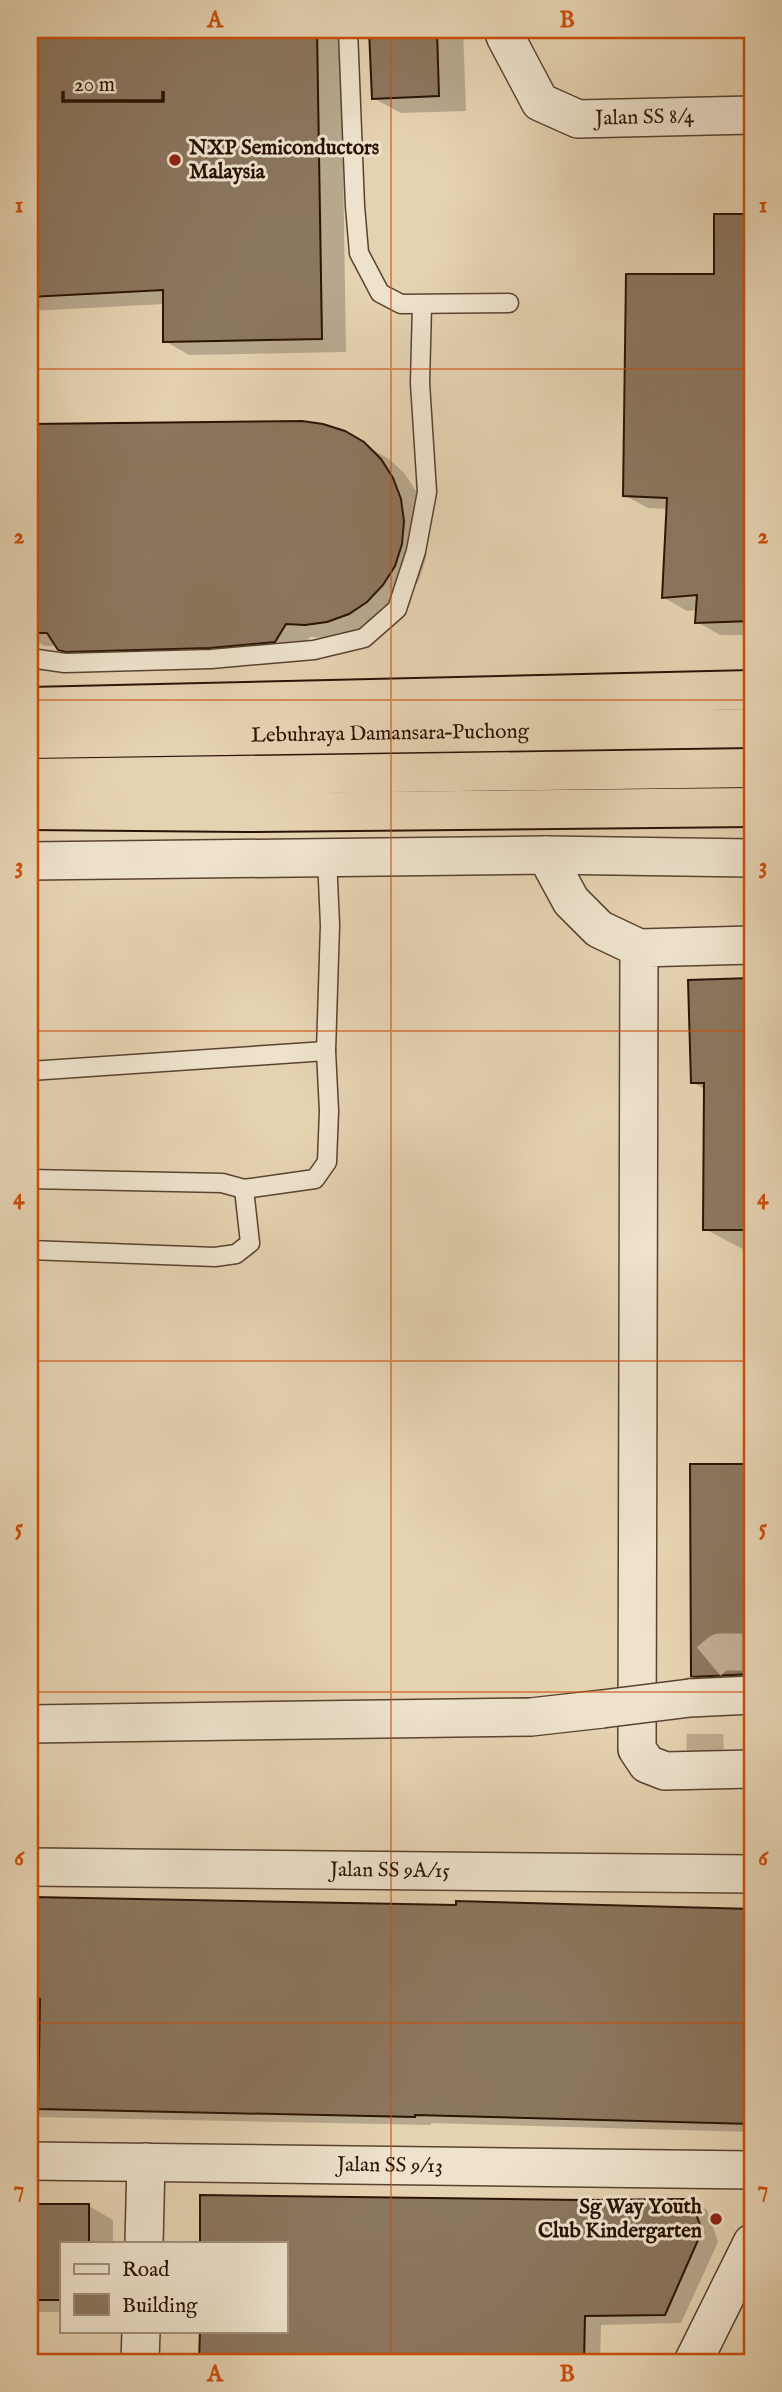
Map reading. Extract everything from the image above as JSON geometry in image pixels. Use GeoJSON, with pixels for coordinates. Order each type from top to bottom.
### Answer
{"type":"FeatureCollection","features":[{"type":"Feature","properties":{"kind":"highway"},"geometry":{"type":"LineString","coordinates":[[30,707],[752,690]]}},
{"type":"Feature","properties":{"kind":"highway","name":"Lebuhraya Damansara–Puchong"},"geometry":{"type":"LineString","coordinates":[[30,739],[752,728]]}},
{"type":"Feature","properties":{"kind":"highway","name":"Lebuhraya Damansara–Puchong"},"geometry":{"type":"LineString","coordinates":[[30,778],[752,768]]}},
{"type":"Feature","properties":{"kind":"highway"},"geometry":{"type":"LineString","coordinates":[[30,810],[246,812],[752,807]]}},
{"type":"Feature","properties":{"kind":"street","name":"Jalan SS 8/4"},"geometry":{"type":"LineString","coordinates":[[505,30],[505,36],[540,102],[578,119],[752,115]]}},
{"type":"Feature","properties":{"kind":"street"},"geometry":{"type":"LineString","coordinates":[[546,855],[571,901],[599,929],[639,948],[752,945]]}},
{"type":"Feature","properties":{"kind":"street"},"geometry":{"type":"LineString","coordinates":[[30,860],[546,855],[752,858]]}},
{"type":"Feature","properties":{"kind":"street"},"geometry":{"type":"LineString","coordinates":[[639,948],[637,1749],[647,1764],[665,1771],[752,1769]]}},
{"type":"Feature","properties":{"kind":"street"},"geometry":{"type":"LineString","coordinates":[[30,1724],[531,1717],[690,1698],[752,1695]]}},
{"type":"Feature","properties":{"kind":"street","name":"Jalan SS 9A/15"},"geometry":{"type":"LineString","coordinates":[[30,1867],[752,1874]]}},
{"type":"Feature","properties":{"kind":"street","name":"Jalan SS 9/13"},"geometry":{"type":"LineString","coordinates":[[30,2161],[752,2169]]}},
{"type":"Feature","properties":{"kind":"street"},"geometry":{"type":"LineString","coordinates":[[144,2242],[146,2162]]}},
{"type":"Feature","properties":{"kind":"street"},"geometry":{"type":"LineString","coordinates":[[693,2362],[752,2243]]}},
{"type":"Feature","properties":{"kind":"street"},"geometry":{"type":"LineString","coordinates":[[140,2362],[141,2332]]}},
{"type":"Feature","properties":{"kind":"lane"},"geometry":{"type":"LineString","coordinates":[[348,30],[359,253],[380,293],[401,304],[509,303]]}},
{"type":"Feature","properties":{"kind":"lane"},"geometry":{"type":"LineString","coordinates":[[30,658],[65,663],[211,659],[314,650],[363,638],[397,609],[416,551],[427,492],[419,383],[422,305]]}},
{"type":"Feature","properties":{"kind":"lane"},"geometry":{"type":"LineString","coordinates":[[30,1179],[222,1183],[244,1189],[315,1180],[327,1162],[329,1111],[326,1051],[330,925],[327,858]]}},
{"type":"Feature","properties":{"kind":"lane"},"geometry":{"type":"LineString","coordinates":[[30,1071],[326,1051]]}},
{"type":"Feature","properties":{"kind":"lane"},"geometry":{"type":"LineString","coordinates":[[30,1250],[215,1257],[236,1254],[250,1243],[244,1189]]}},
{"type":"Feature","properties":{"kind":"building","name":"NXP Semiconductors Malaysia"},"geometry":{"type":"Polygon","coordinates":[[[30,30],[317,30],[322,339],[163,342],[163,290],[30,297],[30,30]]]}},
{"type":"Feature","properties":{"kind":"building"},"geometry":{"type":"Polygon","coordinates":[[[369,30],[437,30],[439,96],[372,99],[369,30]]]}},
{"type":"Feature","properties":{"kind":"building"},"geometry":{"type":"Polygon","coordinates":[[[714,214],[752,214],[752,621],[695,623],[697,595],[662,598],[667,498],[623,496],[626,274],[714,274],[714,214]]]}},
{"type":"Feature","properties":{"kind":"building"},"geometry":{"type":"Polygon","coordinates":[[[302,421],[345,431],[364,442],[381,459],[393,478],[401,499],[404,521],[402,544],[395,566],[383,585],[367,602],[349,614],[327,622],[286,624],[275,642],[210,648],[66,652],[58,650],[47,633],[30,633],[30,424],[302,421]]]}},
{"type":"Feature","properties":{"kind":"building"},"geometry":{"type":"Polygon","coordinates":[[[752,978],[752,1230],[703,1230],[704,1083],[691,1083],[688,980],[752,978]]]}},
{"type":"Feature","properties":{"kind":"building"},"geometry":{"type":"Polygon","coordinates":[[[690,1464],[752,1464],[752,1674],[691,1677],[690,1464]]]}},
{"type":"Feature","properties":{"kind":"building"},"geometry":{"type":"Polygon","coordinates":[[[32,1897],[456,1905],[456,1901],[752,1909],[752,2124],[38,2109],[40,1999],[31,1999],[32,1897]]]}},
{"type":"Feature","properties":{"kind":"building"},"geometry":{"type":"Polygon","coordinates":[[[200,2195],[691,2199],[702,2231],[665,2315],[585,2316],[584,2362],[199,2362],[200,2332],[287,2332],[287,2242],[200,2242],[200,2195]]]}},
{"type":"Feature","properties":{"kind":"building"},"geometry":{"type":"Polygon","coordinates":[[[30,2204],[89,2204],[89,2242],[60,2242],[60,2300],[30,2300],[30,2204]]]}},
{"type":"Feature","properties":{"kind":"tunnel"},"geometry":{"type":"LineString","coordinates":[[705,1771],[705,1685],[708,1662],[720,1652],[752,1652]]}},
{"type":"Feature","properties":{"kind":"place","name":"NXP Semiconductors Malaysia"},"geometry":{"type":"Point","coordinates":[175,160]}},
{"type":"Feature","properties":{"kind":"place","name":"Sg Way Youth Club Kindergarten"},"geometry":{"type":"Point","coordinates":[716,2219]}}]}
